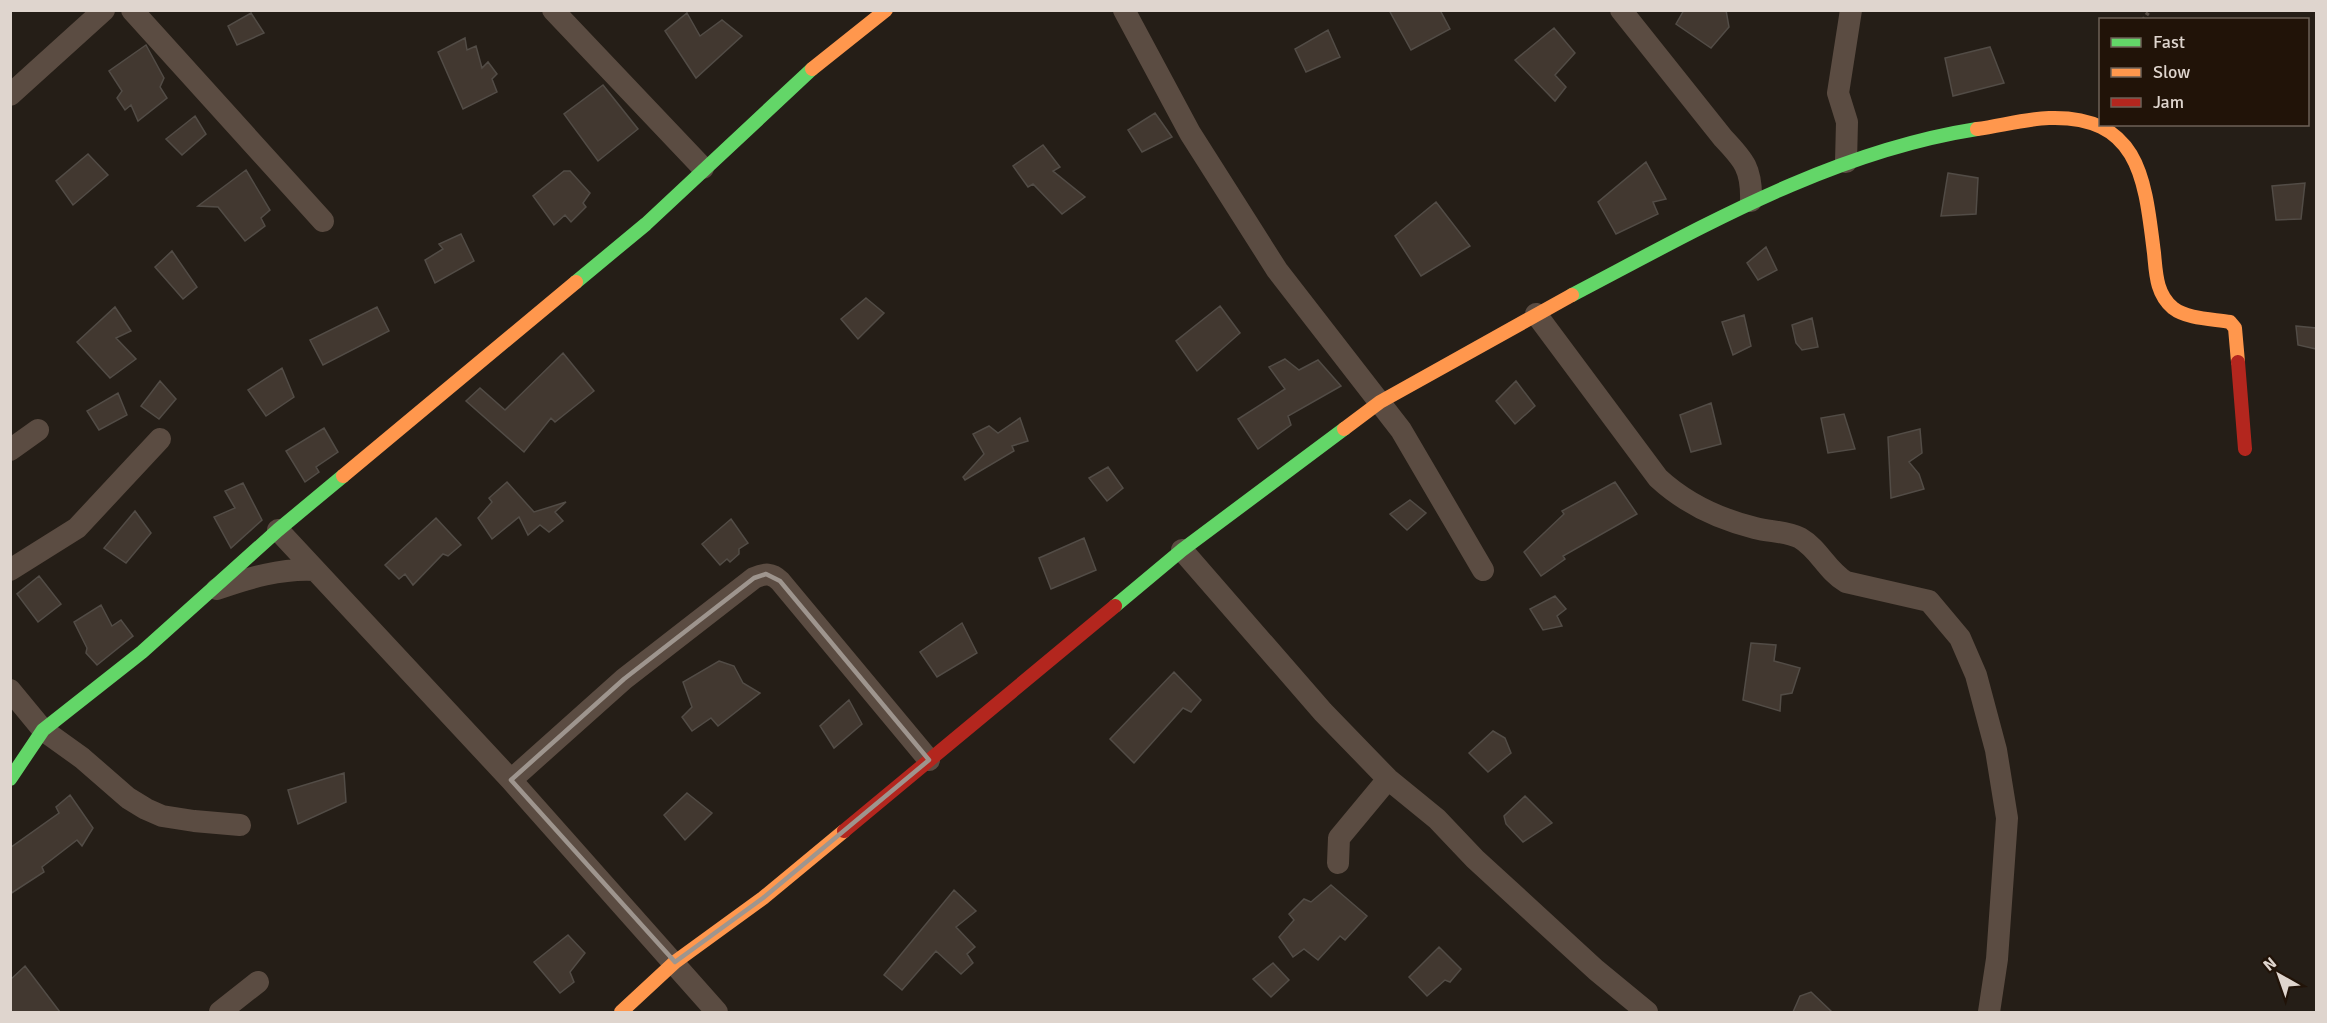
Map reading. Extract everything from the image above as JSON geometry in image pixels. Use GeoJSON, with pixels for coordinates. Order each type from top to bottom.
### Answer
{"type":"FeatureCollection","features":[{"type":"Feature","properties":{"kind":"street"},"geometry":{"type":"LineString","coordinates":[[10,95],[104,10]]}},
{"type":"Feature","properties":{"kind":"street"},"geometry":{"type":"LineString","coordinates":[[132,10],[323,221]]}},
{"type":"Feature","properties":{"kind":"street"},"geometry":{"type":"LineString","coordinates":[[553,10],[703,168]]}},
{"type":"Feature","properties":{"kind":"street"},"geometry":{"type":"LineString","coordinates":[[10,778],[43,730],[142,652],[278,530],[646,224],[703,168],[824,58],[886,10]]}},
{"type":"Feature","properties":{"kind":"street"},"geometry":{"type":"LineString","coordinates":[[1124,10],[1190,133],[1277,270],[1380,402],[1428,473],[1483,570]]}},
{"type":"Feature","properties":{"kind":"street"},"geometry":{"type":"LineString","coordinates":[[1621,10],[1723,138],[1742,157],[1749,171],[1751,201]]}},
{"type":"Feature","properties":{"kind":"street"},"geometry":{"type":"LineString","coordinates":[[1846,162],[1847,122],[1838,93],[1851,10]]}},
{"type":"Feature","properties":{"kind":"street"},"geometry":{"type":"LineString","coordinates":[[621,1012],[675,962],[764,898],[1182,550],[1380,402],[1536,314],[1751,201],[1846,162],[1928,137],[2049,118],[2085,122],[2117,137],[2128,148],[2138,168],[2148,206],[2157,283],[2163,297],[2174,309],[2192,316],[2230,322],[2235,328],[2245,448]]}},
{"type":"Feature","properties":{"kind":"street"},"geometry":{"type":"LineString","coordinates":[[1536,314],[1658,478],[1675,494],[1719,517],[1800,538],[1812,546],[1836,576],[1846,582],[1929,601],[1960,638],[1976,675],[1996,750],[2007,818],[1997,959],[1989,1012]]}},
{"type":"Feature","properties":{"kind":"street"},"geometry":{"type":"LineString","coordinates":[[10,450],[38,430]]}},
{"type":"Feature","properties":{"kind":"street"},"geometry":{"type":"LineString","coordinates":[[10,570],[77,528],[159,440]]}},
{"type":"Feature","properties":{"kind":"street"},"geometry":{"type":"LineString","coordinates":[[278,530],[511,780],[717,1012]]}},
{"type":"Feature","properties":{"kind":"street"},"geometry":{"type":"LineString","coordinates":[[1182,550],[1323,711],[1388,779],[1437,819],[1475,859],[1596,970],[1647,1012]]}},
{"type":"Feature","properties":{"kind":"street"},"geometry":{"type":"LineString","coordinates":[[210,591],[242,580],[272,574],[300,569],[315,570]]}},
{"type":"Feature","properties":{"kind":"street"},"geometry":{"type":"LineString","coordinates":[[511,780],[624,679],[754,578],[766,574],[775,576],[780,581],[929,760]]}},
{"type":"Feature","properties":{"kind":"street"},"geometry":{"type":"LineString","coordinates":[[10,690],[43,730],[82,758],[128,798],[146,809],[173,818],[240,825]]}},
{"type":"Feature","properties":{"kind":"street"},"geometry":{"type":"LineString","coordinates":[[1338,863],[1339,838],[1388,779]]}},
{"type":"Feature","properties":{"kind":"street"},"geometry":{"type":"LineString","coordinates":[[220,1012],[258,982]]}},
{"type":"Feature","properties":{"kind":"highlighted area"},"geometry":{"type":"Polygon","coordinates":[[[766,574],[780,581],[929,760],[763,898],[675,962],[511,780],[624,679],[754,578],[766,574]]]}},
{"type":"Feature","properties":{"kind":"building"},"geometry":{"type":"Polygon","coordinates":[[[1389,10],[1440,10],[1450,29],[1411,50],[1389,10]]]}},
{"type":"Feature","properties":{"kind":"building"},"geometry":{"type":"Polygon","coordinates":[[[1684,10],[1726,10],[1729,27],[1711,48],[1676,24],[1684,10]]]}},
{"type":"Feature","properties":{"kind":"building"},"geometry":{"type":"Polygon","coordinates":[[[251,13],[264,33],[237,45],[228,26],[251,13]]]}},
{"type":"Feature","properties":{"kind":"building"},"geometry":{"type":"Polygon","coordinates":[[[687,13],[700,36],[722,20],[742,36],[696,78],[665,31],[687,13]]]}},
{"type":"Feature","properties":{"kind":"building"},"geometry":{"type":"Polygon","coordinates":[[[1554,28],[1575,53],[1555,75],[1566,87],[1555,101],[1515,60],[1554,28]]]}},
{"type":"Feature","properties":{"kind":"building"},"geometry":{"type":"Polygon","coordinates":[[[1328,30],[1340,57],[1306,72],[1295,49],[1328,30]]]}},
{"type":"Feature","properties":{"kind":"building"},"geometry":{"type":"Polygon","coordinates":[[[465,38],[467,50],[476,46],[482,68],[488,62],[497,74],[492,79],[497,92],[463,109],[438,52],[465,38]]]}},
{"type":"Feature","properties":{"kind":"building"},"geometry":{"type":"Polygon","coordinates":[[[146,45],[164,78],[160,87],[167,98],[138,121],[131,105],[125,110],[117,98],[122,91],[109,71],[146,45]]]}},
{"type":"Feature","properties":{"kind":"building"},"geometry":{"type":"Polygon","coordinates":[[[1990,47],[2004,83],[1953,96],[1945,58],[1990,47]]]}},
{"type":"Feature","properties":{"kind":"building"},"geometry":{"type":"Polygon","coordinates":[[[603,85],[638,129],[598,161],[564,114],[603,85]]]}},
{"type":"Feature","properties":{"kind":"building"},"geometry":{"type":"Polygon","coordinates":[[[1155,113],[1172,137],[1142,152],[1128,130],[1155,113]]]}},
{"type":"Feature","properties":{"kind":"building"},"geometry":{"type":"Polygon","coordinates":[[[195,116],[206,134],[182,155],[166,139],[195,116]]]}},
{"type":"Feature","properties":{"kind":"building"},"geometry":{"type":"Polygon","coordinates":[[[1043,145],[1060,167],[1053,171],[1085,197],[1062,214],[1033,184],[1028,187],[1013,166],[1043,145]]]}},
{"type":"Feature","properties":{"kind":"building"},"geometry":{"type":"Polygon","coordinates":[[[88,154],[108,175],[73,205],[56,181],[88,154]]]}},
{"type":"Feature","properties":{"kind":"building"},"geometry":{"type":"Polygon","coordinates":[[[1646,162],[1666,199],[1653,202],[1658,214],[1616,234],[1598,202],[1646,162]]]}},
{"type":"Feature","properties":{"kind":"building"},"geometry":{"type":"Polygon","coordinates":[[[246,170],[270,210],[261,218],[265,226],[245,241],[218,207],[198,206],[246,170]]]}},
{"type":"Feature","properties":{"kind":"building"},"geometry":{"type":"Polygon","coordinates":[[[564,171],[570,171],[590,193],[583,203],[586,207],[571,222],[565,215],[554,225],[533,196],[564,171]]]}},
{"type":"Feature","properties":{"kind":"building"},"geometry":{"type":"Polygon","coordinates":[[[1948,173],[1978,178],[1976,214],[1941,216],[1948,173]]]}},
{"type":"Feature","properties":{"kind":"building"},"geometry":{"type":"Polygon","coordinates":[[[2305,183],[2301,219],[2276,220],[2272,186],[2305,183]]]}},
{"type":"Feature","properties":{"kind":"building"},"geometry":{"type":"Polygon","coordinates":[[[1436,202],[1470,246],[1421,276],[1395,236],[1436,202]]]}},
{"type":"Feature","properties":{"kind":"building"},"geometry":{"type":"Polygon","coordinates":[[[461,234],[474,261],[435,283],[425,260],[443,249],[439,244],[461,234]]]}},
{"type":"Feature","properties":{"kind":"building"},"geometry":{"type":"Polygon","coordinates":[[[1766,247],[1777,270],[1758,280],[1747,263],[1766,247]]]}},
{"type":"Feature","properties":{"kind":"building"},"geometry":{"type":"Polygon","coordinates":[[[172,251],[197,287],[183,299],[155,267],[172,251]]]}},
{"type":"Feature","properties":{"kind":"building"},"geometry":{"type":"Polygon","coordinates":[[[866,298],[884,313],[858,339],[841,319],[866,298]]]}},
{"type":"Feature","properties":{"kind":"building"},"geometry":{"type":"Polygon","coordinates":[[[1220,306],[1240,333],[1197,371],[1176,341],[1220,306]]]}},
{"type":"Feature","properties":{"kind":"building"},"geometry":{"type":"Polygon","coordinates":[[[115,307],[131,331],[116,338],[136,359],[110,378],[77,342],[115,307]]]}},
{"type":"Feature","properties":{"kind":"building"},"geometry":{"type":"Polygon","coordinates":[[[377,307],[389,331],[323,365],[310,340],[377,307]]]}},
{"type":"Feature","properties":{"kind":"building"},"geometry":{"type":"Polygon","coordinates":[[[1744,315],[1751,346],[1733,355],[1722,322],[1744,315]]]}},
{"type":"Feature","properties":{"kind":"building"},"geometry":{"type":"Polygon","coordinates":[[[1812,318],[1818,347],[1802,350],[1796,343],[1792,325],[1812,318]]]}},
{"type":"Feature","properties":{"kind":"building"},"geometry":{"type":"Polygon","coordinates":[[[2296,326],[2316,328],[2316,349],[2298,345],[2296,326]]]}},
{"type":"Feature","properties":{"kind":"building"},"geometry":{"type":"Polygon","coordinates":[[[563,353],[594,391],[555,422],[551,418],[524,452],[466,401],[480,388],[505,410],[563,353]]]}},
{"type":"Feature","properties":{"kind":"building"},"geometry":{"type":"Polygon","coordinates":[[[1285,359],[1299,370],[1318,360],[1341,386],[1288,416],[1291,425],[1258,449],[1238,419],[1285,389],[1269,367],[1285,359]]]}},
{"type":"Feature","properties":{"kind":"building"},"geometry":{"type":"Polygon","coordinates":[[[282,368],[294,397],[266,416],[248,390],[282,368]]]}},
{"type":"Feature","properties":{"kind":"building"},"geometry":{"type":"Polygon","coordinates":[[[160,381],[176,399],[159,419],[141,406],[160,381]]]}},
{"type":"Feature","properties":{"kind":"building"},"geometry":{"type":"Polygon","coordinates":[[[1516,381],[1535,406],[1515,424],[1496,401],[1516,381]]]}},
{"type":"Feature","properties":{"kind":"building"},"geometry":{"type":"Polygon","coordinates":[[[118,393],[127,415],[99,430],[87,411],[118,393]]]}},
{"type":"Feature","properties":{"kind":"building"},"geometry":{"type":"Polygon","coordinates":[[[1711,403],[1721,444],[1691,452],[1680,415],[1711,403]]]}},
{"type":"Feature","properties":{"kind":"building"},"geometry":{"type":"Polygon","coordinates":[[[1844,414],[1855,449],[1828,453],[1821,418],[1844,414]]]}},
{"type":"Feature","properties":{"kind":"building"},"geometry":{"type":"Polygon","coordinates":[[[1020,418],[1028,441],[1012,446],[1014,451],[965,480],[963,477],[984,454],[973,434],[989,426],[998,433],[1020,418]]]}},
{"type":"Feature","properties":{"kind":"building"},"geometry":{"type":"Polygon","coordinates":[[[324,428],[338,452],[316,467],[319,472],[305,482],[286,451],[324,428]]]}},
{"type":"Feature","properties":{"kind":"building"},"geometry":{"type":"Polygon","coordinates":[[[1920,429],[1922,453],[1909,462],[1919,474],[1924,489],[1891,498],[1888,437],[1920,429]]]}},
{"type":"Feature","properties":{"kind":"building"},"geometry":{"type":"Polygon","coordinates":[[[1108,467],[1123,488],[1107,501],[1089,478],[1108,467]]]}},
{"type":"Feature","properties":{"kind":"building"},"geometry":{"type":"Polygon","coordinates":[[[507,482],[534,512],[566,502],[555,512],[563,521],[549,532],[540,525],[528,535],[519,517],[492,539],[478,518],[492,502],[489,498],[507,482]]]}},
{"type":"Feature","properties":{"kind":"building"},"geometry":{"type":"Polygon","coordinates":[[[1615,482],[1637,514],[1563,556],[1565,559],[1541,576],[1524,552],[1564,514],[1562,511],[1615,482]]]}},
{"type":"Feature","properties":{"kind":"building"},"geometry":{"type":"Polygon","coordinates":[[[243,483],[262,520],[231,548],[214,517],[235,508],[225,491],[243,483]]]}},
{"type":"Feature","properties":{"kind":"building"},"geometry":{"type":"Polygon","coordinates":[[[1410,500],[1426,513],[1407,530],[1390,514],[1410,500]]]}},
{"type":"Feature","properties":{"kind":"building"},"geometry":{"type":"Polygon","coordinates":[[[135,511],[151,533],[126,563],[104,548],[135,511]]]}},
{"type":"Feature","properties":{"kind":"building"},"geometry":{"type":"Polygon","coordinates":[[[436,518],[461,545],[448,556],[443,554],[413,585],[405,574],[399,579],[385,565],[436,518]]]}},
{"type":"Feature","properties":{"kind":"building"},"geometry":{"type":"Polygon","coordinates":[[[731,519],[748,543],[739,549],[739,554],[730,562],[727,559],[720,565],[702,544],[731,519]]]}},
{"type":"Feature","properties":{"kind":"building"},"geometry":{"type":"Polygon","coordinates":[[[1084,538],[1096,570],[1051,589],[1039,558],[1084,538]]]}},
{"type":"Feature","properties":{"kind":"building"},"geometry":{"type":"Polygon","coordinates":[[[39,576],[61,604],[38,622],[17,594],[39,576]]]}},
{"type":"Feature","properties":{"kind":"building"},"geometry":{"type":"Polygon","coordinates":[[[1555,596],[1566,609],[1557,616],[1562,626],[1543,630],[1530,609],[1555,596]]]}},
{"type":"Feature","properties":{"kind":"building"},"geometry":{"type":"Polygon","coordinates":[[[101,605],[112,626],[121,620],[133,636],[97,665],[86,653],[87,648],[74,622],[101,605]]]}},
{"type":"Feature","properties":{"kind":"building"},"geometry":{"type":"Polygon","coordinates":[[[962,623],[977,653],[937,677],[920,652],[962,623]]]}},
{"type":"Feature","properties":{"kind":"building"},"geometry":{"type":"Polygon","coordinates":[[[1751,643],[1776,645],[1774,661],[1800,668],[1792,693],[1781,695],[1780,711],[1743,700],[1751,643]]]}},
{"type":"Feature","properties":{"kind":"building"},"geometry":{"type":"Polygon","coordinates":[[[719,661],[734,666],[743,683],[760,693],[718,726],[711,718],[692,731],[682,717],[692,707],[683,682],[719,661]]]}},
{"type":"Feature","properties":{"kind":"building"},"geometry":{"type":"Polygon","coordinates":[[[1174,672],[1201,700],[1191,712],[1183,708],[1134,763],[1110,739],[1174,672]]]}},
{"type":"Feature","properties":{"kind":"building"},"geometry":{"type":"Polygon","coordinates":[[[849,700],[862,724],[834,748],[820,726],[849,700]]]}},
{"type":"Feature","properties":{"kind":"building"},"geometry":{"type":"Polygon","coordinates":[[[1493,731],[1505,738],[1511,753],[1488,772],[1469,753],[1493,731]]]}},
{"type":"Feature","properties":{"kind":"building"},"geometry":{"type":"Polygon","coordinates":[[[344,773],[346,802],[298,824],[288,790],[344,773]]]}},
{"type":"Feature","properties":{"kind":"building"},"geometry":{"type":"Polygon","coordinates":[[[687,793],[712,813],[685,840],[664,815],[687,793]]]}},
{"type":"Feature","properties":{"kind":"building"},"geometry":{"type":"Polygon","coordinates":[[[70,795],[93,828],[82,846],[77,840],[42,867],[44,872],[10,894],[10,848],[59,813],[56,807],[70,795]]]}},
{"type":"Feature","properties":{"kind":"building"},"geometry":{"type":"Polygon","coordinates":[[[1525,796],[1552,823],[1523,842],[1506,824],[1504,816],[1525,796]]]}},
{"type":"Feature","properties":{"kind":"building"},"geometry":{"type":"Polygon","coordinates":[[[1331,885],[1367,916],[1345,940],[1340,936],[1318,960],[1304,949],[1293,957],[1279,937],[1294,920],[1289,914],[1304,899],[1311,902],[1331,885]]]}},
{"type":"Feature","properties":{"kind":"building"},"geometry":{"type":"Polygon","coordinates":[[[954,890],[976,911],[956,927],[975,947],[967,954],[973,963],[961,974],[936,951],[902,990],[884,975],[954,890]]]}},
{"type":"Feature","properties":{"kind":"building"},"geometry":{"type":"Polygon","coordinates":[[[568,935],[585,953],[570,972],[574,982],[560,993],[534,962],[568,935]]]}},
{"type":"Feature","properties":{"kind":"building"},"geometry":{"type":"Polygon","coordinates":[[[1439,947],[1461,969],[1450,982],[1445,980],[1427,996],[1409,977],[1439,947]]]}},
{"type":"Feature","properties":{"kind":"building"},"geometry":{"type":"Polygon","coordinates":[[[1273,963],[1289,980],[1271,997],[1253,979],[1273,963]]]}},
{"type":"Feature","properties":{"kind":"building"},"geometry":{"type":"Polygon","coordinates":[[[25,966],[60,1012],[11,1012],[10,980],[25,966]]]}},
{"type":"Feature","properties":{"kind":"building"},"geometry":{"type":"Polygon","coordinates":[[[1811,992],[1832,1012],[1793,1012],[1800,996],[1811,992]]]}},
{"type":"Feature","properties":{"kind":"traffic: fast"},"geometry":{"type":"LineString","coordinates":[[576,282],[646,224],[812,69]]}},
{"type":"Feature","properties":{"kind":"traffic: fast"},"geometry":{"type":"LineString","coordinates":[[1572,295],[1719,219],[1819,174],[1870,155],[1923,140],[1977,129]]}},
{"type":"Feature","properties":{"kind":"traffic: fast"},"geometry":{"type":"LineString","coordinates":[[1115,606],[1182,550],[1344,429]]}},
{"type":"Feature","properties":{"kind":"traffic: fast"},"geometry":{"type":"LineString","coordinates":[[10,779],[43,730],[142,652],[278,530],[343,476]]}},
{"type":"Feature","properties":{"kind":"traffic: slow"},"geometry":{"type":"LineString","coordinates":[[812,69],[886,10]]}},
{"type":"Feature","properties":{"kind":"traffic: slow"},"geometry":{"type":"LineString","coordinates":[[1977,129],[2049,118],[2080,120],[2103,128],[2120,141],[2133,158],[2141,178],[2151,227],[2156,276],[2163,296],[2179,312],[2200,318],[2230,322],[2235,328],[2238,362]]}},
{"type":"Feature","properties":{"kind":"traffic: slow"},"geometry":{"type":"LineString","coordinates":[[343,476],[576,282]]}},
{"type":"Feature","properties":{"kind":"traffic: slow"},"geometry":{"type":"LineString","coordinates":[[1344,429],[1380,402],[1572,295]]}},
{"type":"Feature","properties":{"kind":"traffic: slow"},"geometry":{"type":"LineString","coordinates":[[621,1012],[675,962],[763,898],[844,831]]}},
{"type":"Feature","properties":{"kind":"traffic: jam"},"geometry":{"type":"LineString","coordinates":[[2238,362],[2245,449]]}},
{"type":"Feature","properties":{"kind":"traffic: jam"},"geometry":{"type":"LineString","coordinates":[[844,831],[1115,606]]}}]}
